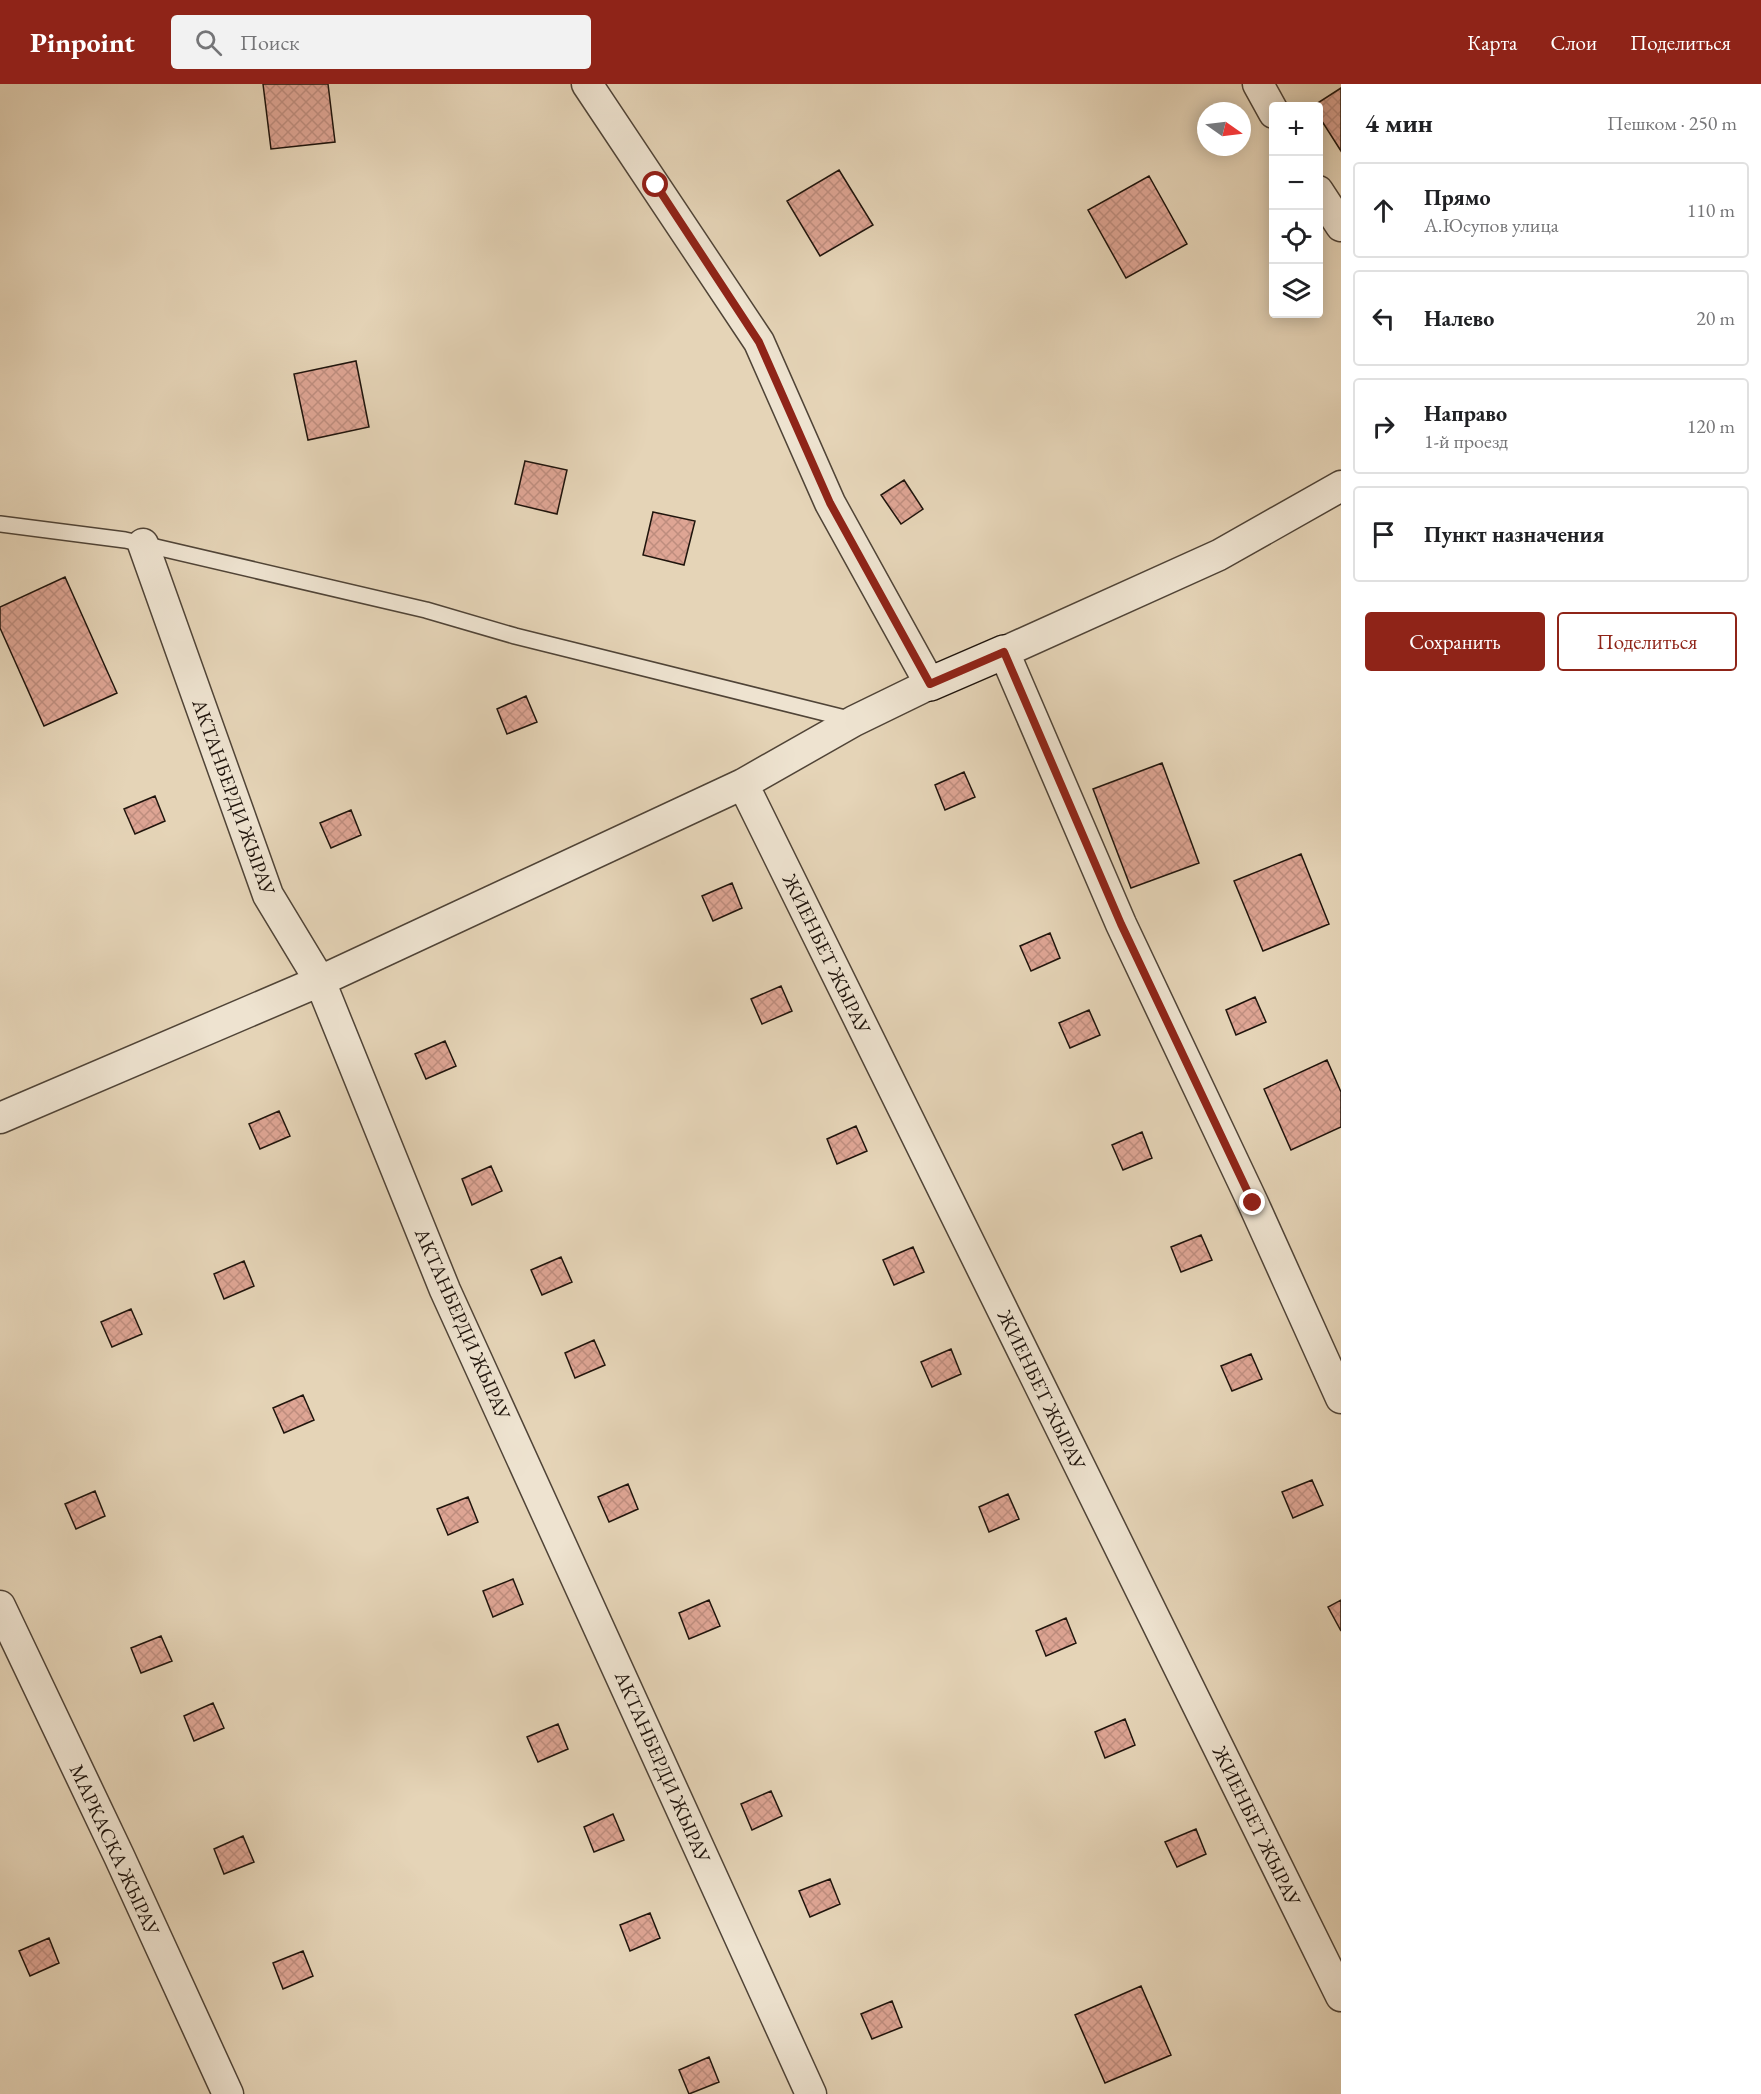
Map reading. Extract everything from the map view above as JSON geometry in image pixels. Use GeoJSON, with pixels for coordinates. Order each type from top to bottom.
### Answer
{"type":"FeatureCollection","features":[{"type":"Feature","properties":{"kind":"street"},"geometry":{"type":"LineString","coordinates":[[588,84],[759,342],[830,503],[930,684]]}},
{"type":"Feature","properties":{"kind":"street"},"geometry":{"type":"LineString","coordinates":[[1258,84],[1269,104]]}},
{"type":"Feature","properties":{"kind":"street"},"geometry":{"type":"LineString","coordinates":[[1323,199],[1341,226]]}},
{"type":"Feature","properties":{"kind":"street"},"geometry":{"type":"LineString","coordinates":[[0,1118],[320,981],[743,784],[854,720],[1219,555],[1341,486]]}},
{"type":"Feature","properties":{"kind":"street","name":"АКТАНБЕРДИ ЖЫРАУ"},"geometry":{"type":"LineString","coordinates":[[143,544],[268,895],[320,981],[446,1290],[811,2094]]}},
{"type":"Feature","properties":{"kind":"street"},"geometry":{"type":"LineString","coordinates":[[1004,652],[1121,924],[1253,1203],[1341,1398]]}},
{"type":"Feature","properties":{"kind":"street","name":"ЖИЕНБЕТ ЖЫРАУ"},"geometry":{"type":"LineString","coordinates":[[743,784],[1341,1996]]}},
{"type":"Feature","properties":{"kind":"street","name":"МАРКАСКА ЖЫРАУ"},"geometry":{"type":"LineString","coordinates":[[0,1606],[119,1856],[228,2094]]}},
{"type":"Feature","properties":{"kind":"lane"},"geometry":{"type":"LineString","coordinates":[[0,524],[143,544],[426,610],[515,636],[854,720]]}},
{"type":"Feature","properties":{"kind":"building"},"geometry":{"type":"Polygon","coordinates":[[[263,84],[328,84],[335,142],[271,149],[263,84]]]}},
{"type":"Feature","properties":{"kind":"building"},"geometry":{"type":"Polygon","coordinates":[[[1341,88],[1341,151],[1323,123],[1323,102],[1319,102],[1341,88]]]}},
{"type":"Feature","properties":{"kind":"building"},"geometry":{"type":"Polygon","coordinates":[[[839,170],[873,225],[820,256],[787,201],[839,170]]]}},
{"type":"Feature","properties":{"kind":"building"},"geometry":{"type":"Polygon","coordinates":[[[1149,176],[1187,244],[1126,278],[1088,210],[1149,176]]]}},
{"type":"Feature","properties":{"kind":"building"},"geometry":{"type":"Polygon","coordinates":[[[356,361],[369,427],[308,440],[294,374],[356,361]]]}},
{"type":"Feature","properties":{"kind":"building"},"geometry":{"type":"Polygon","coordinates":[[[525,461],[567,470],[557,514],[515,504],[525,461]]]}},
{"type":"Feature","properties":{"kind":"building"},"geometry":{"type":"Polygon","coordinates":[[[904,480],[923,509],[901,524],[881,495],[904,480]]]}},
{"type":"Feature","properties":{"kind":"building"},"geometry":{"type":"Polygon","coordinates":[[[653,512],[695,521],[684,565],[643,555],[653,512]]]}},
{"type":"Feature","properties":{"kind":"building"},"geometry":{"type":"Polygon","coordinates":[[[65,577],[117,693],[44,726],[0,628],[0,607],[65,577]]]}},
{"type":"Feature","properties":{"kind":"building"},"geometry":{"type":"Polygon","coordinates":[[[526,696],[537,722],[507,734],[497,709],[526,696]]]}},
{"type":"Feature","properties":{"kind":"building"},"geometry":{"type":"Polygon","coordinates":[[[1162,763],[1199,863],[1131,888],[1093,789],[1162,763]]]}},
{"type":"Feature","properties":{"kind":"building"},"geometry":{"type":"Polygon","coordinates":[[[964,772],[975,797],[945,810],[935,785],[964,772]]]}},
{"type":"Feature","properties":{"kind":"building"},"geometry":{"type":"Polygon","coordinates":[[[155,796],[165,821],[135,834],[124,809],[155,796]]]}},
{"type":"Feature","properties":{"kind":"building"},"geometry":{"type":"Polygon","coordinates":[[[351,810],[361,835],[331,848],[320,823],[351,810]]]}},
{"type":"Feature","properties":{"kind":"building"},"geometry":{"type":"Polygon","coordinates":[[[1301,854],[1329,924],[1263,951],[1234,881],[1301,854]]]}},
{"type":"Feature","properties":{"kind":"building"},"geometry":{"type":"Polygon","coordinates":[[[732,883],[742,908],[713,921],[702,896],[732,883]]]}},
{"type":"Feature","properties":{"kind":"building"},"geometry":{"type":"Polygon","coordinates":[[[1050,933],[1060,958],[1031,971],[1020,946],[1050,933]]]}},
{"type":"Feature","properties":{"kind":"building"},"geometry":{"type":"Polygon","coordinates":[[[781,986],[792,1011],[762,1024],[751,999],[781,986]]]}},
{"type":"Feature","properties":{"kind":"building"},"geometry":{"type":"Polygon","coordinates":[[[1255,997],[1266,1022],[1236,1035],[1226,1010],[1255,997]]]}},
{"type":"Feature","properties":{"kind":"building"},"geometry":{"type":"Polygon","coordinates":[[[1089,1010],[1100,1035],[1070,1048],[1059,1023],[1089,1010]]]}},
{"type":"Feature","properties":{"kind":"building"},"geometry":{"type":"Polygon","coordinates":[[[445,1041],[456,1066],[426,1079],[415,1054],[445,1041]]]}},
{"type":"Feature","properties":{"kind":"building"},"geometry":{"type":"Polygon","coordinates":[[[1327,1060],[1341,1092],[1341,1127],[1291,1150],[1264,1089],[1327,1060]]]}},
{"type":"Feature","properties":{"kind":"building"},"geometry":{"type":"Polygon","coordinates":[[[279,1111],[290,1136],[260,1149],[249,1124],[279,1111]]]}},
{"type":"Feature","properties":{"kind":"building"},"geometry":{"type":"Polygon","coordinates":[[[856,1126],[867,1151],[837,1164],[827,1139],[856,1126]]]}},
{"type":"Feature","properties":{"kind":"building"},"geometry":{"type":"Polygon","coordinates":[[[1142,1132],[1152,1158],[1123,1170],[1112,1145],[1142,1132]]]}},
{"type":"Feature","properties":{"kind":"building"},"geometry":{"type":"Polygon","coordinates":[[[491,1166],[502,1191],[472,1205],[462,1179],[491,1166]]]}},
{"type":"Feature","properties":{"kind":"building"},"geometry":{"type":"Polygon","coordinates":[[[1201,1235],[1212,1260],[1181,1272],[1171,1247],[1201,1235]]]}},
{"type":"Feature","properties":{"kind":"building"},"geometry":{"type":"Polygon","coordinates":[[[913,1247],[924,1272],[894,1285],[883,1260],[913,1247]]]}},
{"type":"Feature","properties":{"kind":"building"},"geometry":{"type":"Polygon","coordinates":[[[561,1257],[572,1282],[542,1295],[531,1270],[561,1257]]]}},
{"type":"Feature","properties":{"kind":"building"},"geometry":{"type":"Polygon","coordinates":[[[244,1261],[254,1286],[224,1299],[214,1274],[244,1261]]]}},
{"type":"Feature","properties":{"kind":"building"},"geometry":{"type":"Polygon","coordinates":[[[131,1309],[142,1334],[112,1347],[101,1322],[131,1309]]]}},
{"type":"Feature","properties":{"kind":"building"},"geometry":{"type":"Polygon","coordinates":[[[594,1340],[605,1365],[575,1378],[565,1353],[594,1340]]]}},
{"type":"Feature","properties":{"kind":"building"},"geometry":{"type":"Polygon","coordinates":[[[951,1349],[961,1374],[932,1387],[921,1362],[951,1349]]]}},
{"type":"Feature","properties":{"kind":"building"},"geometry":{"type":"Polygon","coordinates":[[[1251,1354],[1262,1379],[1232,1391],[1221,1366],[1251,1354]]]}},
{"type":"Feature","properties":{"kind":"building"},"geometry":{"type":"Polygon","coordinates":[[[303,1395],[314,1420],[284,1433],[273,1408],[303,1395]]]}},
{"type":"Feature","properties":{"kind":"building"},"geometry":{"type":"Polygon","coordinates":[[[1312,1480],[1323,1505],[1293,1518],[1282,1492],[1312,1480]]]}},
{"type":"Feature","properties":{"kind":"building"},"geometry":{"type":"Polygon","coordinates":[[[628,1484],[638,1509],[609,1522],[598,1497],[628,1484]]]}},
{"type":"Feature","properties":{"kind":"building"},"geometry":{"type":"Polygon","coordinates":[[[95,1491],[105,1516],[76,1529],[65,1504],[95,1491]]]}},
{"type":"Feature","properties":{"kind":"building"},"geometry":{"type":"Polygon","coordinates":[[[1008,1494],[1019,1519],[989,1532],[979,1507],[1008,1494]]]}},
{"type":"Feature","properties":{"kind":"building"},"geometry":{"type":"Polygon","coordinates":[[[468,1497],[478,1522],[448,1535],[437,1509],[468,1497]]]}},
{"type":"Feature","properties":{"kind":"building"},"geometry":{"type":"Polygon","coordinates":[[[513,1579],[523,1604],[493,1617],[483,1591],[513,1579]]]}},
{"type":"Feature","properties":{"kind":"building"},"geometry":{"type":"Polygon","coordinates":[[[709,1600],[720,1626],[689,1639],[679,1613],[709,1600]]]}},
{"type":"Feature","properties":{"kind":"building"},"geometry":{"type":"Polygon","coordinates":[[[1341,1600],[1341,1631],[1328,1607],[1341,1600]]]}},
{"type":"Feature","properties":{"kind":"building"},"geometry":{"type":"Polygon","coordinates":[[[1066,1618],[1076,1643],[1046,1656],[1036,1631],[1066,1618]]]}},
{"type":"Feature","properties":{"kind":"building"},"geometry":{"type":"Polygon","coordinates":[[[161,1636],[172,1661],[141,1673],[131,1648],[161,1636]]]}},
{"type":"Feature","properties":{"kind":"building"},"geometry":{"type":"Polygon","coordinates":[[[213,1703],[224,1728],[194,1741],[184,1716],[213,1703]]]}},
{"type":"Feature","properties":{"kind":"building"},"geometry":{"type":"Polygon","coordinates":[[[1125,1719],[1135,1745],[1105,1758],[1095,1732],[1125,1719]]]}},
{"type":"Feature","properties":{"kind":"building"},"geometry":{"type":"Polygon","coordinates":[[[558,1724],[568,1749],[538,1762],[527,1737],[558,1724]]]}},
{"type":"Feature","properties":{"kind":"building"},"geometry":{"type":"Polygon","coordinates":[[[771,1791],[782,1816],[752,1830],[741,1804],[771,1791]]]}},
{"type":"Feature","properties":{"kind":"building"},"geometry":{"type":"Polygon","coordinates":[[[613,1814],[624,1840],[594,1852],[584,1827],[613,1814]]]}},
{"type":"Feature","properties":{"kind":"building"},"geometry":{"type":"Polygon","coordinates":[[[1196,1829],[1206,1854],[1177,1867],[1165,1842],[1196,1829]]]}},
{"type":"Feature","properties":{"kind":"building"},"geometry":{"type":"Polygon","coordinates":[[[243,1836],[254,1862],[224,1874],[214,1849],[243,1836]]]}},
{"type":"Feature","properties":{"kind":"building"},"geometry":{"type":"Polygon","coordinates":[[[830,1879],[840,1904],[810,1917],[799,1891],[830,1879]]]}},
{"type":"Feature","properties":{"kind":"building"},"geometry":{"type":"Polygon","coordinates":[[[650,1913],[660,1938],[630,1951],[620,1925],[650,1913]]]}},
{"type":"Feature","properties":{"kind":"building"},"geometry":{"type":"Polygon","coordinates":[[[49,1938],[59,1963],[30,1976],[19,1951],[49,1938]]]}},
{"type":"Feature","properties":{"kind":"building"},"geometry":{"type":"Polygon","coordinates":[[[303,1951],[313,1976],[283,1989],[273,1963],[303,1951]]]}},
{"type":"Feature","properties":{"kind":"building"},"geometry":{"type":"Polygon","coordinates":[[[1141,1986],[1171,2055],[1105,2083],[1075,2015],[1141,1986]]]}},
{"type":"Feature","properties":{"kind":"building"},"geometry":{"type":"Polygon","coordinates":[[[892,2001],[902,2027],[872,2039],[861,2014],[892,2001]]]}},
{"type":"Feature","properties":{"kind":"building"},"geometry":{"type":"Polygon","coordinates":[[[709,2057],[719,2082],[689,2094],[679,2070],[709,2057]]]}},
{"type":"Feature","properties":{"kind":"route"},"geometry":{"type":"LineString","coordinates":[[656,185],[759,342],[830,503],[930,684],[1004,652],[1121,924],[1253,1203]]}}]}
